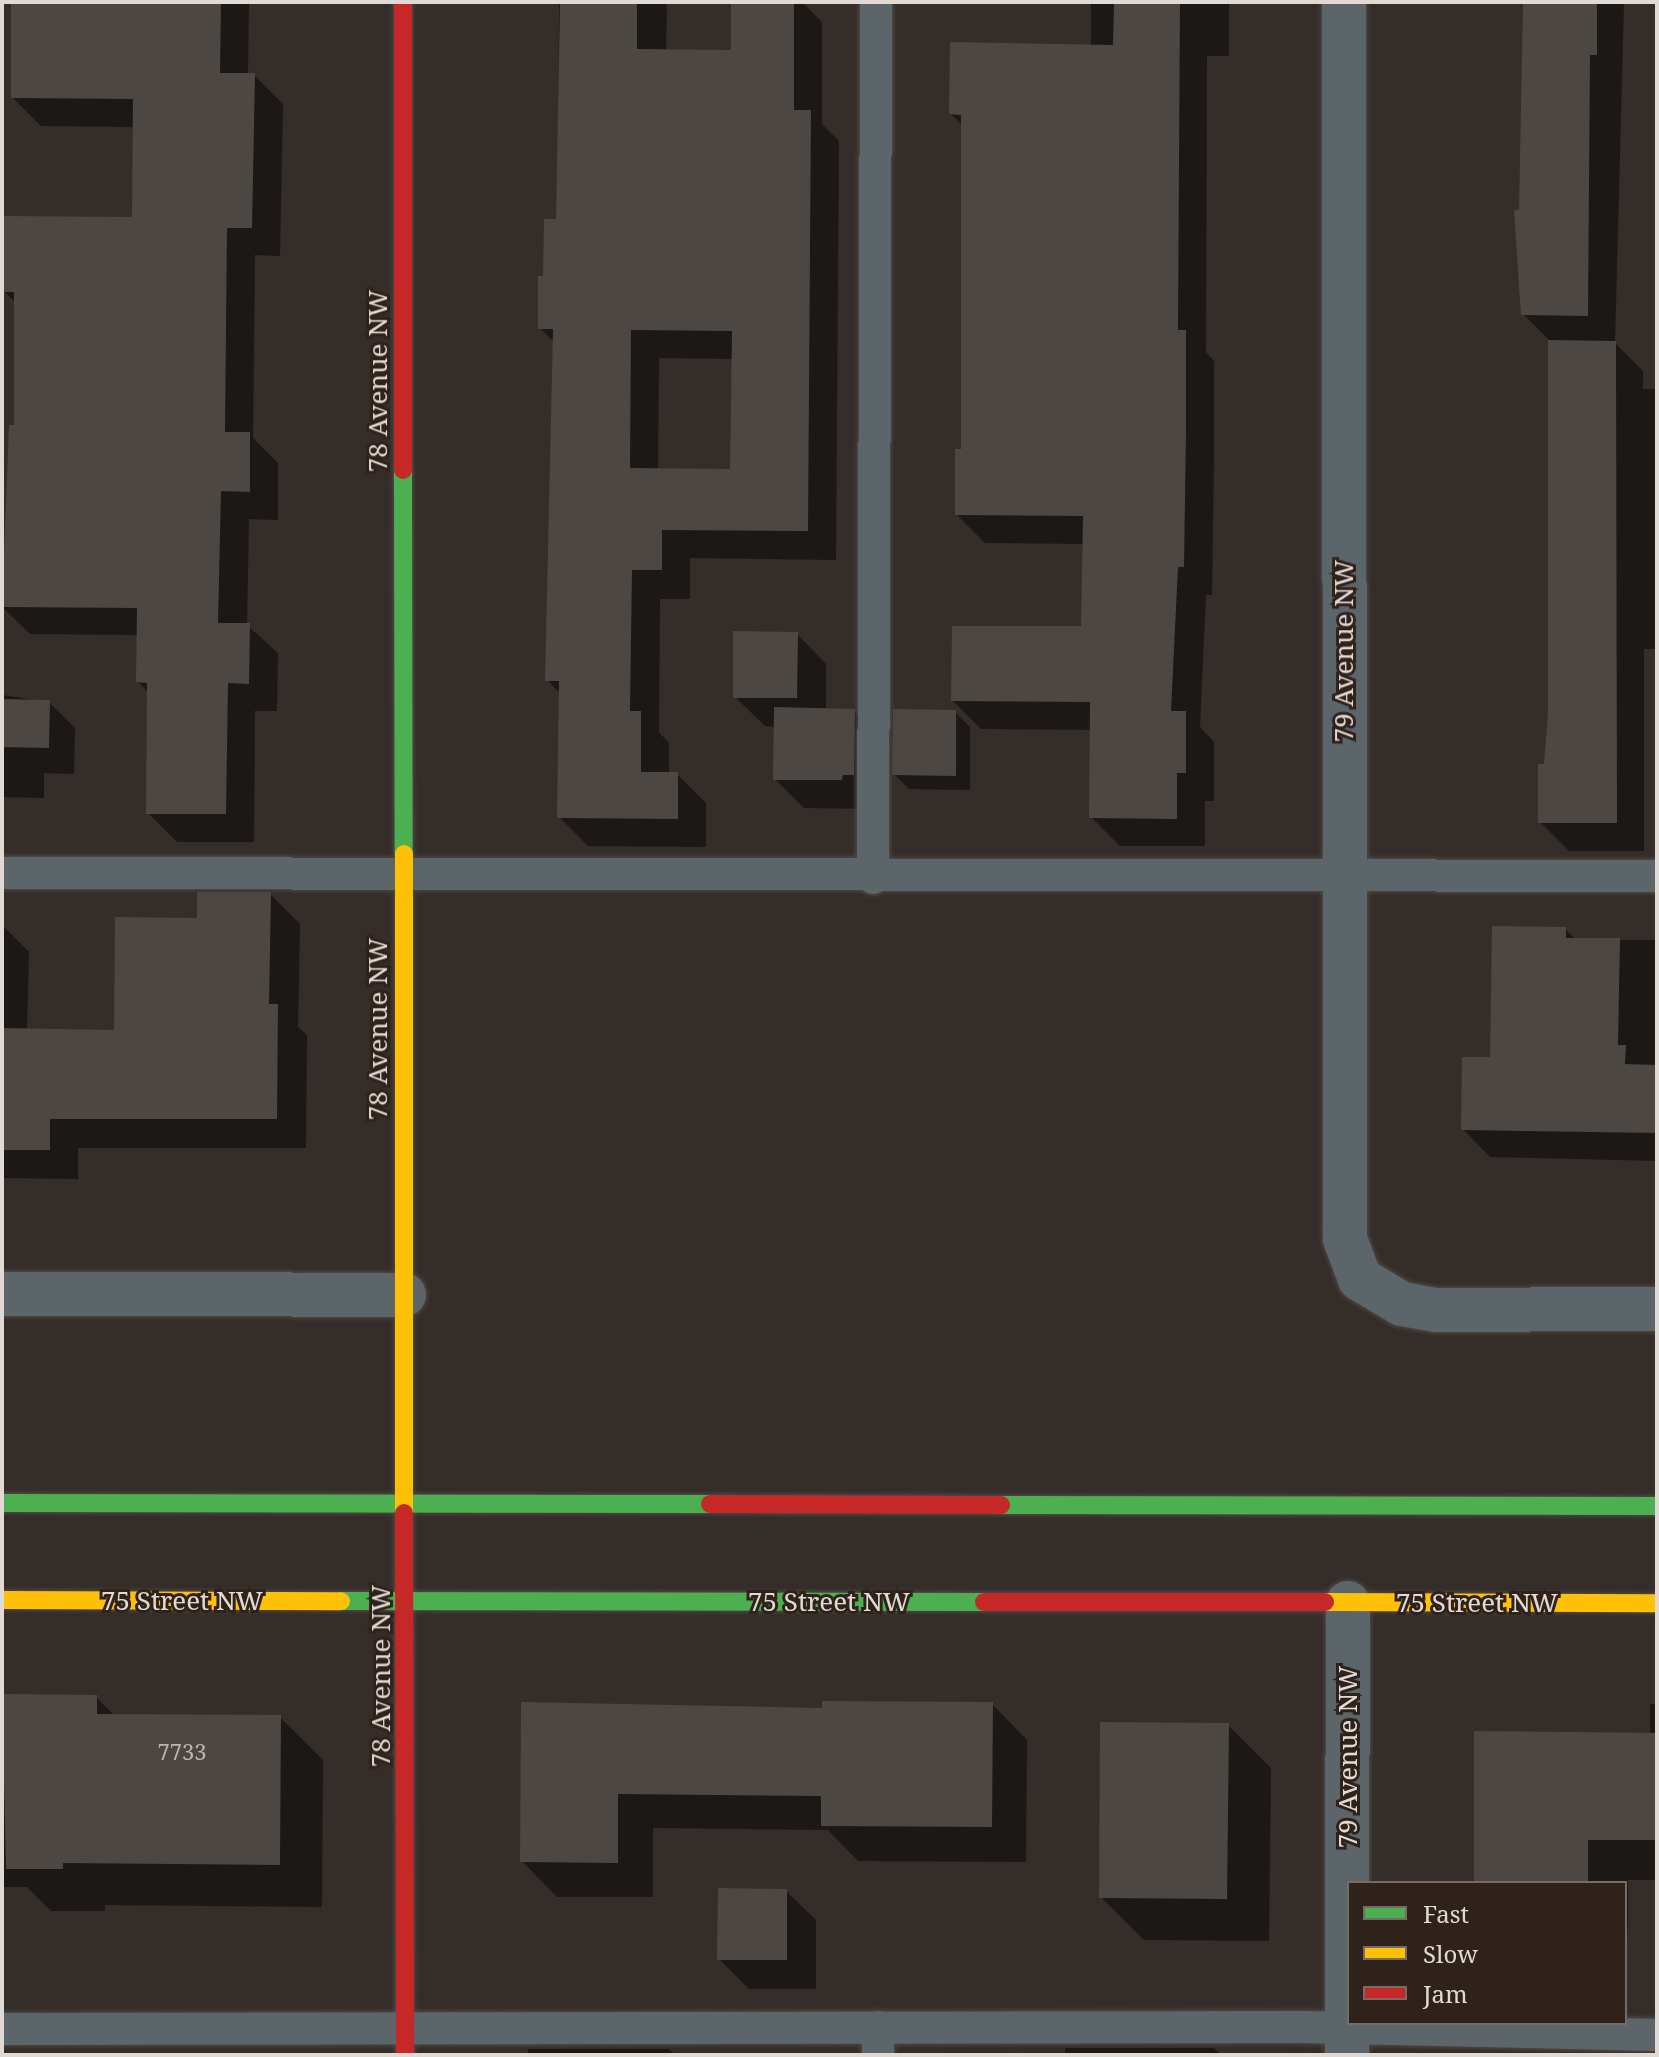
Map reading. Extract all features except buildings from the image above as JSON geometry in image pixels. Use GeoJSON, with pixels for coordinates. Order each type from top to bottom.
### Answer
{"type":"FeatureCollection","features":[{"type":"Feature","properties":{"kind":"main road","name":"78 Avenue NW"},"geometry":{"type":"LineString","coordinates":[[403,2],[407,1602],[405,2040]]}},
{"type":"Feature","properties":{"kind":"main road"},"geometry":{"type":"LineString","coordinates":[[2,1503],[1657,1506]]}},
{"type":"Feature","properties":{"kind":"main road","name":"75 Street NW"},"geometry":{"type":"LineString","coordinates":[[2,1600],[1657,1603]]}},
{"type":"Feature","properties":{"kind":"street","name":"79 Avenue NW"},"geometry":{"type":"LineString","coordinates":[[1344,2],[1345,1239],[1360,1279],[1373,1291],[1402,1304],[1436,1310],[1657,1309]]}},
{"type":"Feature","properties":{"kind":"street"},"geometry":{"type":"LineString","coordinates":[[2,1294],[404,1295]]}},
{"type":"Feature","properties":{"kind":"street","name":"79 Avenue NW"},"geometry":{"type":"LineString","coordinates":[[1347,1881],[1348,1603]]}},
{"type":"Feature","properties":{"kind":"lane"},"geometry":{"type":"LineString","coordinates":[[873,878],[876,2]]}},
{"type":"Feature","properties":{"kind":"lane"},"geometry":{"type":"LineString","coordinates":[[2,873],[873,878],[1657,876]]}},
{"type":"Feature","properties":{"kind":"lane"},"geometry":{"type":"LineString","coordinates":[[2,2029],[405,2040],[1347,2043],[1657,2035]]}},
{"type":"Feature","properties":{"kind":"traffic: fast"},"geometry":{"type":"LineString","coordinates":[[403,470],[404,854]]}},
{"type":"Feature","properties":{"kind":"traffic: fast"},"geometry":{"type":"LineString","coordinates":[[2,1503],[710,1504]]}},
{"type":"Feature","properties":{"kind":"traffic: fast"},"geometry":{"type":"LineString","coordinates":[[1001,1505],[1657,1506]]}},
{"type":"Feature","properties":{"kind":"traffic: fast"},"geometry":{"type":"LineString","coordinates":[[341,1601],[984,1602]]}},
{"type":"Feature","properties":{"kind":"traffic: slow"},"geometry":{"type":"LineString","coordinates":[[404,854],[404,1513]]}},
{"type":"Feature","properties":{"kind":"traffic: slow"},"geometry":{"type":"LineString","coordinates":[[2,1600],[341,1601]]}},
{"type":"Feature","properties":{"kind":"traffic: slow"},"geometry":{"type":"LineString","coordinates":[[1325,1602],[1657,1603]]}},
{"type":"Feature","properties":{"kind":"traffic: jam"},"geometry":{"type":"LineString","coordinates":[[403,2],[403,470]]}},
{"type":"Feature","properties":{"kind":"traffic: jam"},"geometry":{"type":"LineString","coordinates":[[710,1504],[1001,1505]]}},
{"type":"Feature","properties":{"kind":"traffic: jam"},"geometry":{"type":"LineString","coordinates":[[404,1513],[405,2055]]}},
{"type":"Feature","properties":{"kind":"traffic: jam"},"geometry":{"type":"LineString","coordinates":[[984,1602],[1325,1602]]}}]}
